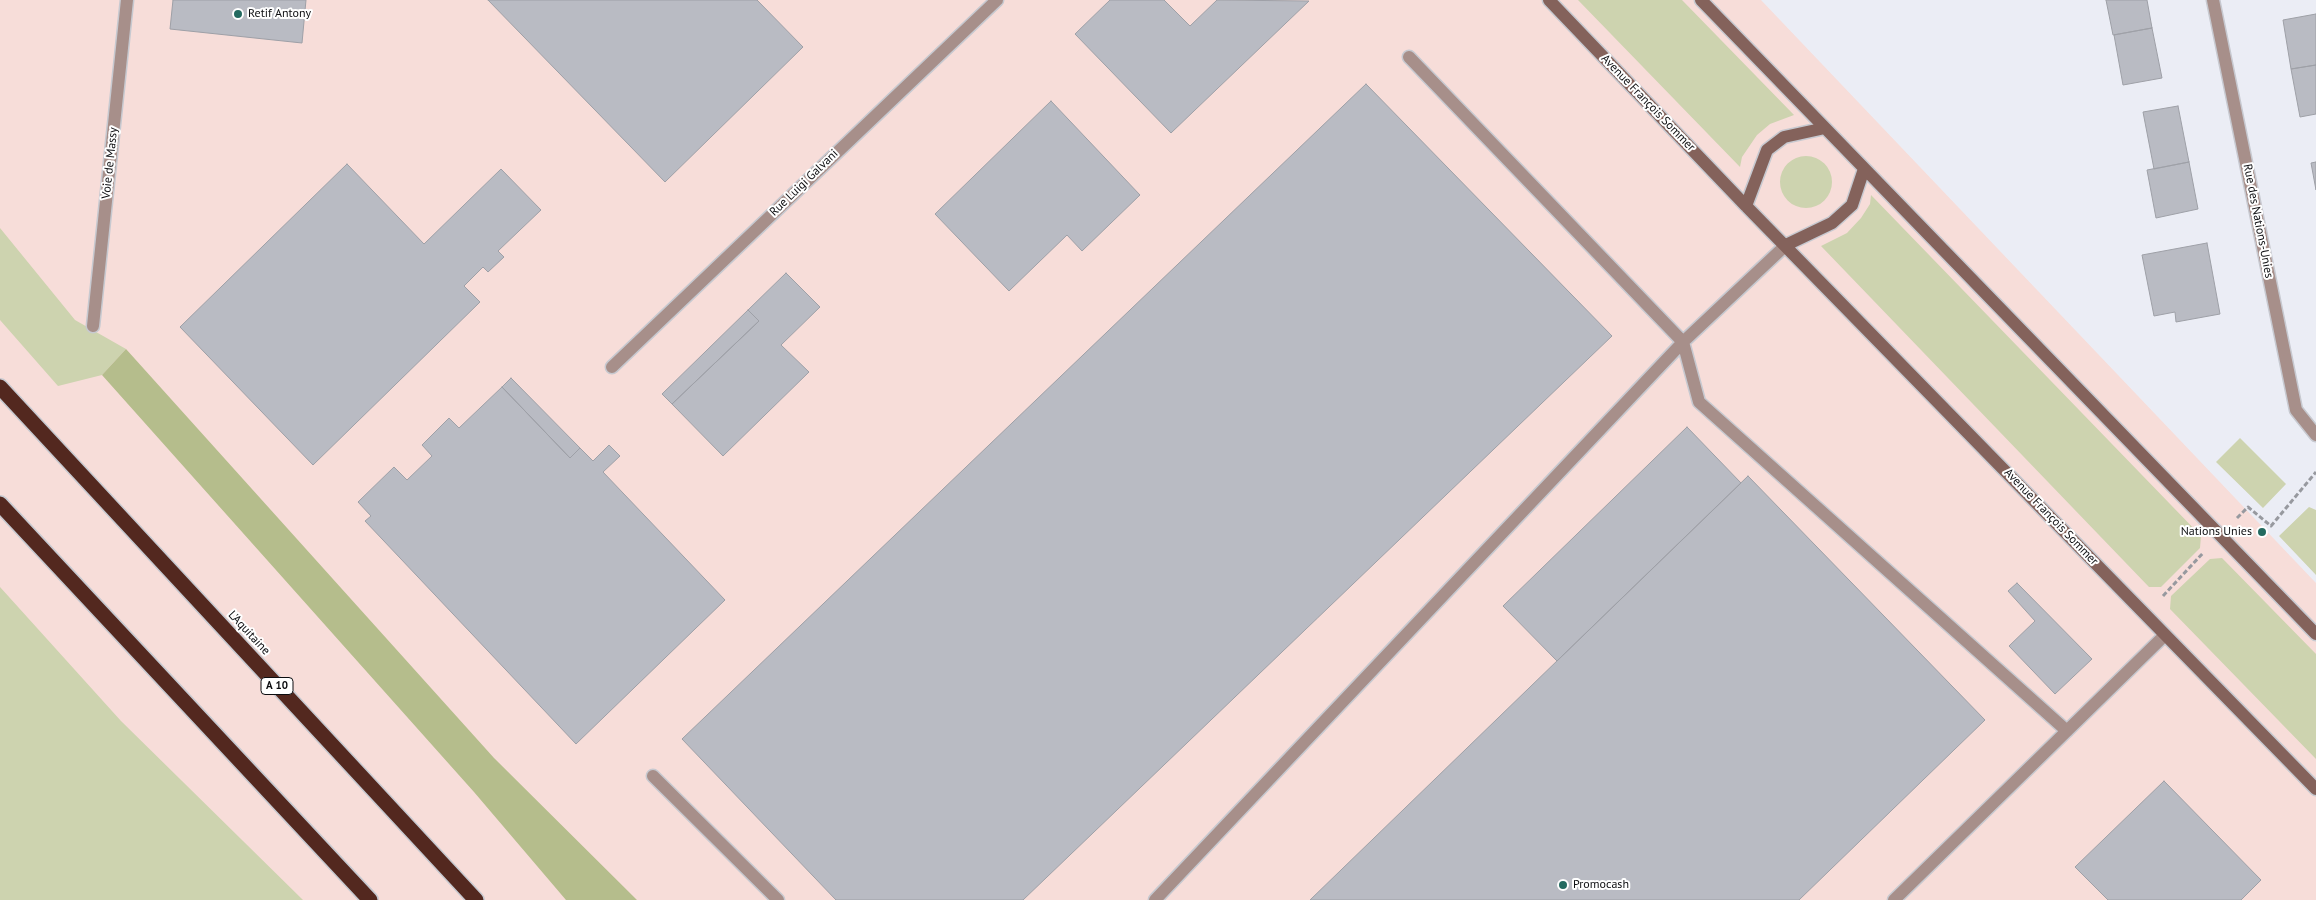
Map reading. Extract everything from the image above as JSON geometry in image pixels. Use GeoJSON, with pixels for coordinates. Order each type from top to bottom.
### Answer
{"type":"FeatureCollection","features":[{"type":"Feature","properties":{"kind":"highway","name":"L'Aquitaine"},"geometry":{"type":"LineString","coordinates":[[0,387],[476,900]]}},
{"type":"Feature","properties":{"kind":"highway"},"geometry":{"type":"LineString","coordinates":[[0,504],[370,900]]}},
{"type":"Feature","properties":{"kind":"street","name":"Voie de Massy"},"geometry":{"type":"LineString","coordinates":[[94,326],[128,0]]}},
{"type":"Feature","properties":{"kind":"street","name":"Rue Luigi Galvani"},"geometry":{"type":"LineString","coordinates":[[612,367],[996,0]]}},
{"type":"Feature","properties":{"kind":"street","name":"Avenue François Sommer"},"geometry":{"type":"LineString","coordinates":[[1549,0],[1746,206]]}},
{"type":"Feature","properties":{"kind":"street"},"geometry":{"type":"LineString","coordinates":[[1701,0],[2316,634]]}},
{"type":"Feature","properties":{"kind":"street","name":"Rue des Nations-Unies"},"geometry":{"type":"LineString","coordinates":[[2213,0],[2296,410],[2316,435]]}},
{"type":"Feature","properties":{"kind":"street"},"geometry":{"type":"LineString","coordinates":[[1409,57],[1683,342],[1699,402],[2067,731]]}},
{"type":"Feature","properties":{"kind":"street"},"geometry":{"type":"LineString","coordinates":[[1786,245],[1746,206],[1767,150],[1784,137],[1825,128]]}},
{"type":"Feature","properties":{"kind":"street"},"geometry":{"type":"LineString","coordinates":[[1155,900],[1683,342],[1786,245],[1832,223],[1852,205],[1864,169]]}},
{"type":"Feature","properties":{"kind":"street","name":"Avenue François Sommer"},"geometry":{"type":"LineString","coordinates":[[1786,245],[2316,789]]}},
{"type":"Feature","properties":{"kind":"street"},"geometry":{"type":"LineString","coordinates":[[1894,900],[2165,635]]}},
{"type":"Feature","properties":{"kind":"street"},"geometry":{"type":"LineString","coordinates":[[653,776],[778,900]]}},
{"type":"Feature","properties":{"kind":"shaded area"},"geometry":{"type":"Polygon","coordinates":[[[0,0],[1761,0],[2316,583],[2316,900],[0,900],[0,0]]]}},
{"type":"Feature","properties":{"kind":"green space"},"geometry":{"type":"Polygon","coordinates":[[[1578,0],[1682,0],[1794,115],[1770,124],[1757,135],[1742,157],[1740,167],[1578,0]]]}},
{"type":"Feature","properties":{"kind":"green space"},"geometry":{"type":"Polygon","coordinates":[[[1806,156],[1820,160],[1828,168],[1832,182],[1828,196],[1820,204],[1806,208],[1792,204],[1784,196],[1780,182],[1784,168],[1792,160],[1806,156]]]}},
{"type":"Feature","properties":{"kind":"green space"},"geometry":{"type":"Polygon","coordinates":[[[1871,195],[2201,536],[2200,548],[2161,587],[2149,587],[1821,246],[1847,233],[1861,218],[1870,204],[1871,195]]]}},
{"type":"Feature","properties":{"kind":"green space"},"geometry":{"type":"Polygon","coordinates":[[[0,228],[75,320],[126,349],[102,375],[58,386],[0,320],[0,228]]]}},
{"type":"Feature","properties":{"kind":"green space"},"geometry":{"type":"Polygon","coordinates":[[[126,349],[494,758],[637,900],[566,900],[474,792],[102,375],[126,349]]]}},
{"type":"Feature","properties":{"kind":"green space"},"geometry":{"type":"Polygon","coordinates":[[[2240,438],[2286,484],[2263,508],[2216,462],[2240,438]]]}},
{"type":"Feature","properties":{"kind":"green space"},"geometry":{"type":"Polygon","coordinates":[[[2309,507],[2316,510],[2316,575],[2279,536],[2309,507]]]}},
{"type":"Feature","properties":{"kind":"green space"},"geometry":{"type":"Polygon","coordinates":[[[2222,558],[2316,654],[2316,759],[2170,609],[2171,596],[2210,559],[2222,558]]]}},
{"type":"Feature","properties":{"kind":"green space"},"geometry":{"type":"Polygon","coordinates":[[[0,587],[121,721],[303,900],[0,900],[0,587]]]}},
{"type":"Feature","properties":{"kind":"building","name":"Retif Antony"},"geometry":{"type":"Polygon","coordinates":[[[173,0],[306,0],[302,43],[170,29],[173,0]]]}},
{"type":"Feature","properties":{"kind":"building"},"geometry":{"type":"Polygon","coordinates":[[[488,0],[757,0],[803,47],[665,182],[488,0]]]}},
{"type":"Feature","properties":{"kind":"building"},"geometry":{"type":"Polygon","coordinates":[[[1110,0],[1164,0],[1190,26],[1217,0],[1309,1],[1171,133],[1075,34],[1110,0]]]}},
{"type":"Feature","properties":{"kind":"building"},"geometry":{"type":"Polygon","coordinates":[[[2106,0],[2147,0],[2152,28],[2113,35],[2106,0]]]}},
{"type":"Feature","properties":{"kind":"building"},"geometry":{"type":"Polygon","coordinates":[[[2316,14],[2316,65],[2291,69],[2283,20],[2316,14]]]}},
{"type":"Feature","properties":{"kind":"building"},"geometry":{"type":"Polygon","coordinates":[[[2152,28],[2162,78],[2123,85],[2114,35],[2152,28]]]}},
{"type":"Feature","properties":{"kind":"building"},"geometry":{"type":"Polygon","coordinates":[[[2316,65],[2316,114],[2300,117],[2291,69],[2316,65]]]}},
{"type":"Feature","properties":{"kind":"building"},"geometry":{"type":"Polygon","coordinates":[[[1366,84],[1612,336],[1023,900],[836,900],[682,739],[1366,84]]]}},
{"type":"Feature","properties":{"kind":"building"},"geometry":{"type":"Polygon","coordinates":[[[1051,101],[1140,195],[1082,251],[1067,235],[1009,291],[935,214],[1051,101]]]}},
{"type":"Feature","properties":{"kind":"building"},"geometry":{"type":"Polygon","coordinates":[[[2178,106],[2189,162],[2154,169],[2143,112],[2178,106]]]}},
{"type":"Feature","properties":{"kind":"building"},"geometry":{"type":"Polygon","coordinates":[[[2189,162],[2198,209],[2156,218],[2147,170],[2189,162]]]}},
{"type":"Feature","properties":{"kind":"building"},"geometry":{"type":"Polygon","coordinates":[[[2316,162],[2316,190],[2311,163],[2316,162]]]}},
{"type":"Feature","properties":{"kind":"building"},"geometry":{"type":"Polygon","coordinates":[[[347,164],[424,244],[501,169],[541,210],[498,251],[504,257],[488,272],[483,267],[464,286],[480,302],[313,465],[180,327],[347,164]]]}},
{"type":"Feature","properties":{"kind":"building"},"geometry":{"type":"Polygon","coordinates":[[[2207,243],[2220,314],[2176,322],[2175,312],[2154,316],[2142,255],[2207,243]]]}},
{"type":"Feature","properties":{"kind":"building"},"geometry":{"type":"Polygon","coordinates":[[[786,273],[820,307],[781,345],[809,372],[723,456],[672,404],[759,321],[748,310],[786,273]]]}},
{"type":"Feature","properties":{"kind":"building"},"geometry":{"type":"Polygon","coordinates":[[[748,310],[759,321],[672,404],[662,394],[748,310]]]}},
{"type":"Feature","properties":{"kind":"building"},"geometry":{"type":"Polygon","coordinates":[[[511,378],[580,448],[570,458],[502,387],[511,378]]]}},
{"type":"Feature","properties":{"kind":"building"},"geometry":{"type":"Polygon","coordinates":[[[502,387],[570,458],[580,448],[593,461],[609,445],[620,456],[603,472],[725,600],[576,744],[365,521],[371,516],[358,502],[394,467],[407,480],[432,456],[422,445],[449,418],[459,428],[502,387]]]}},
{"type":"Feature","properties":{"kind":"building"},"geometry":{"type":"Polygon","coordinates":[[[1687,427],[1741,483],[1557,661],[1503,606],[1687,427]]]}},
{"type":"Feature","properties":{"kind":"building"},"geometry":{"type":"Polygon","coordinates":[[[1748,476],[1985,720],[1799,900],[1310,900],[1748,476]]]}},
{"type":"Feature","properties":{"kind":"building"},"geometry":{"type":"Polygon","coordinates":[[[2017,583],[2092,659],[2055,694],[2009,646],[2035,621],[2008,591],[2017,583]]]}},
{"type":"Feature","properties":{"kind":"building"},"geometry":{"type":"Polygon","coordinates":[[[2164,781],[2261,880],[2241,900],[2108,900],[2075,867],[2164,781]]]}},
{"type":"Feature","properties":{"kind":"place","name":"Retif Antony"},"geometry":{"type":"Point","coordinates":[238,14]}},
{"type":"Feature","properties":{"kind":"place","name":"Nations Unies"},"geometry":{"type":"Point","coordinates":[2262,532]}},
{"type":"Feature","properties":{"kind":"place","name":"Promocash"},"geometry":{"type":"Point","coordinates":[1563,885]}}]}
